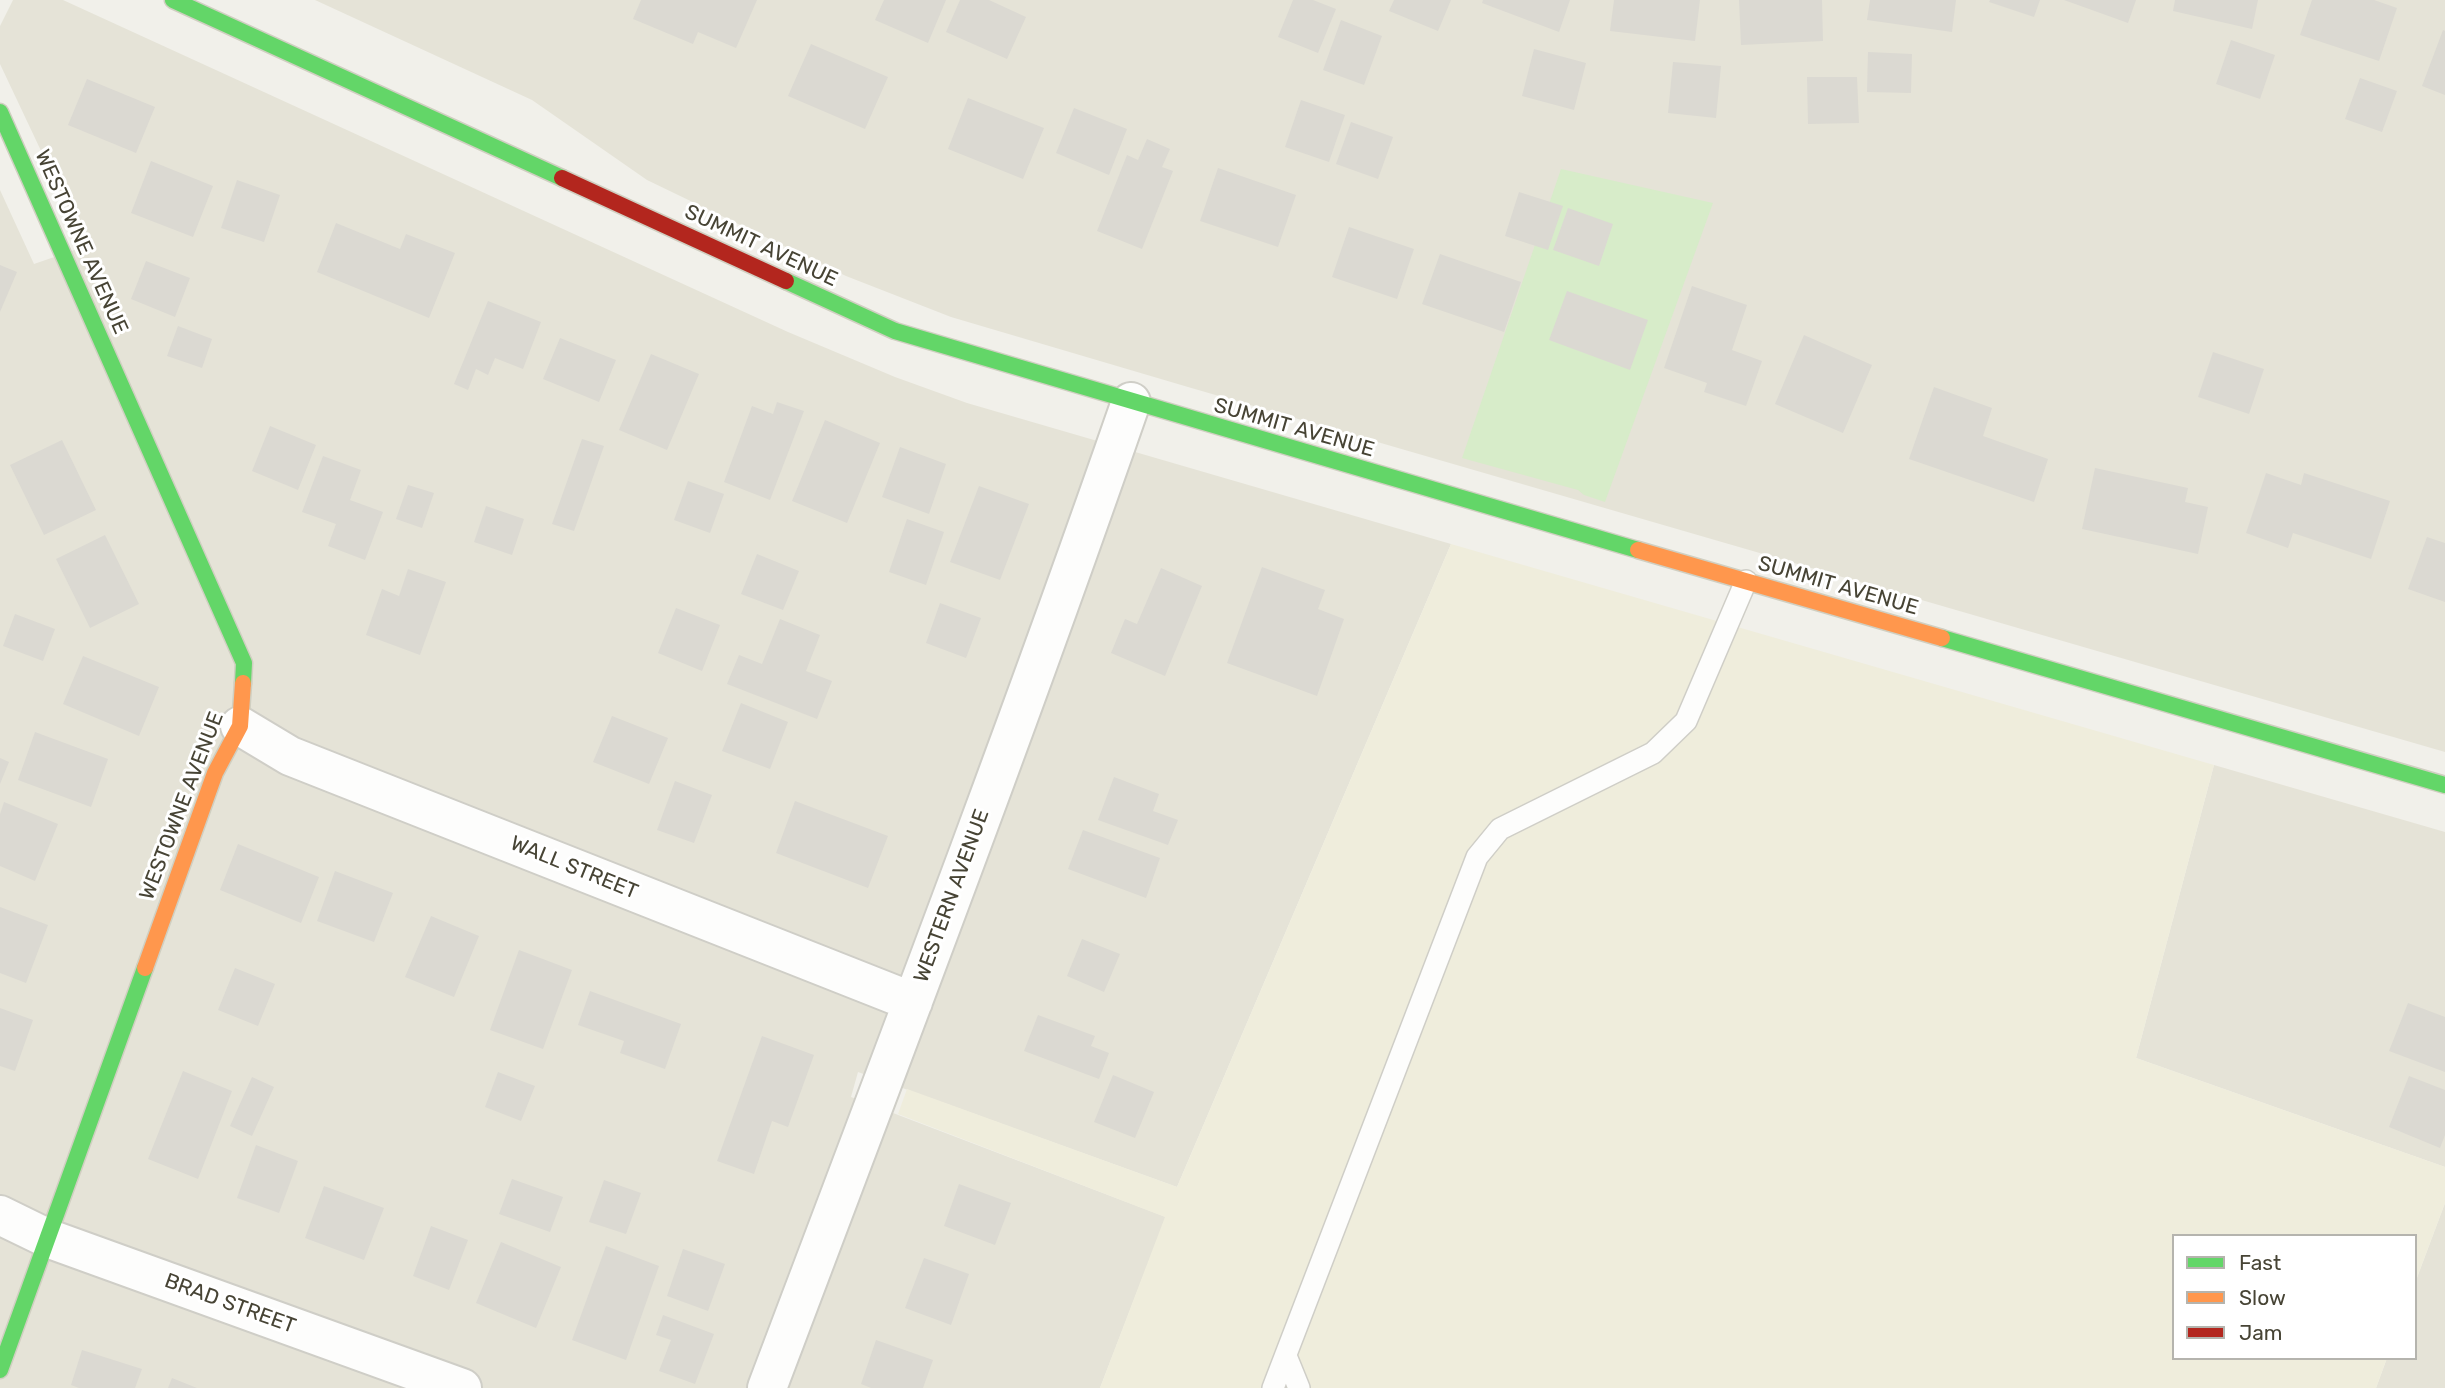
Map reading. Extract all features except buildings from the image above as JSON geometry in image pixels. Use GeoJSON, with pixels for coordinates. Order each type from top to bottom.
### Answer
{"type":"FeatureCollection","features":[{"type":"Feature","properties":{"kind":"main road","name":"SUMMIT AVENUE"},"geometry":{"type":"LineString","coordinates":[[173,0],[895,331],[2445,785]]}},
{"type":"Feature","properties":{"kind":"main road","name":"WESTOWNE AVENUE"},"geometry":{"type":"LineString","coordinates":[[0,112],[244,663],[240,726],[215,773],[0,1370]]}},
{"type":"Feature","properties":{"kind":"street","name":"WESTERN AVENUE"},"geometry":{"type":"LineString","coordinates":[[767,1388],[913,1002],[1131,402]]}},
{"type":"Feature","properties":{"kind":"street","name":"WALL STREET"},"geometry":{"type":"LineString","coordinates":[[240,726],[290,756],[913,1002]]}},
{"type":"Feature","properties":{"kind":"street","name":"BRAD STREET"},"geometry":{"type":"LineString","coordinates":[[0,1215],[47,1238],[462,1388]]}},
{"type":"Feature","properties":{"kind":"lane"},"geometry":{"type":"LineString","coordinates":[[1273,1388],[1477,856],[1500,829],[1653,753],[1686,721],[1746,581]]}},
{"type":"Feature","properties":{"kind":"lane"},"geometry":{"type":"LineString","coordinates":[[1286,1356],[1299,1388]]}},
{"type":"Feature","properties":{"kind":"shaded area"},"geometry":{"type":"Polygon","coordinates":[[[13,0],[63,0],[788,332],[895,377],[967,403],[1451,544],[1177,1187],[858,1072],[851,1097],[1166,1217],[1100,1388],[0,1388],[0,190],[34,264],[86,246],[0,64],[0,26],[13,0]]]}},
{"type":"Feature","properties":{"kind":"shaded area"},"geometry":{"type":"Polygon","coordinates":[[[315,0],[2445,0],[2445,752],[951,317],[846,276],[647,180],[532,100],[315,0]]]}},
{"type":"Feature","properties":{"kind":"shaded area"},"geometry":{"type":"Polygon","coordinates":[[[1451,544],[2214,765],[2136,1058],[2445,1167],[2445,1203],[2417,1278],[2417,1234],[2172,1234],[2172,1360],[2386,1360],[2376,1388],[1100,1388],[1165,1217],[898,1114],[907,1089],[1177,1187],[1451,544]]]}},
{"type":"Feature","properties":{"kind":"shaded area"},"geometry":{"type":"Polygon","coordinates":[[[2214,765],[2445,832],[2445,1167],[2136,1058],[2214,765]]]}},
{"type":"Feature","properties":{"kind":"shaded area"},"geometry":{"type":"Polygon","coordinates":[[[2445,1203],[2445,1388],[2376,1388],[2386,1360],[2417,1360],[2417,1278],[2445,1203]]]}},
{"type":"Feature","properties":{"kind":"green space"},"geometry":{"type":"Polygon","coordinates":[[[1561,169],[1713,203],[1605,502],[1584,495],[1578,490],[1462,458],[1561,169]]]}},
{"type":"Feature","properties":{"kind":"traffic: fast"},"geometry":{"type":"LineString","coordinates":[[173,0],[562,178]]}},
{"type":"Feature","properties":{"kind":"traffic: fast"},"geometry":{"type":"LineString","coordinates":[[0,112],[244,663],[243,683]]}},
{"type":"Feature","properties":{"kind":"traffic: fast"},"geometry":{"type":"LineString","coordinates":[[786,281],[895,331],[1638,550]]}},
{"type":"Feature","properties":{"kind":"traffic: fast"},"geometry":{"type":"LineString","coordinates":[[1942,638],[2445,785]]}},
{"type":"Feature","properties":{"kind":"traffic: fast"},"geometry":{"type":"LineString","coordinates":[[0,1370],[145,968]]}},
{"type":"Feature","properties":{"kind":"traffic: slow"},"geometry":{"type":"LineString","coordinates":[[1638,550],[1942,638]]}},
{"type":"Feature","properties":{"kind":"traffic: slow"},"geometry":{"type":"LineString","coordinates":[[145,968],[215,773],[240,726],[243,683]]}},
{"type":"Feature","properties":{"kind":"traffic: jam"},"geometry":{"type":"LineString","coordinates":[[562,178],[786,281]]}}]}
